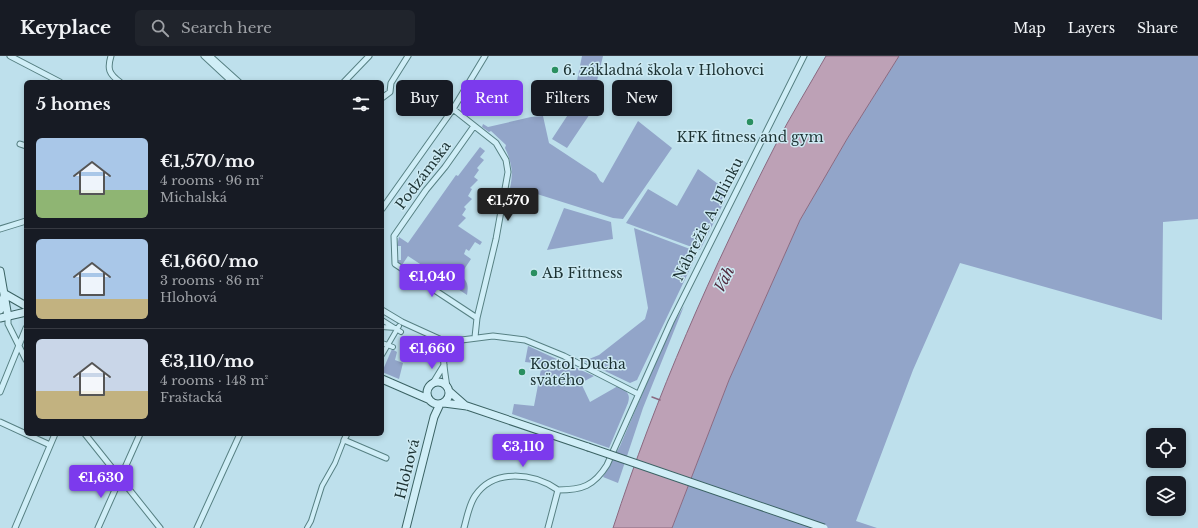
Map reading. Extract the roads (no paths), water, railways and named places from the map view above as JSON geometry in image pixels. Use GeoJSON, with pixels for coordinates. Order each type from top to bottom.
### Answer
{"type":"FeatureCollection","features":[{"type":"Feature","properties":{"kind":"main road"},"geometry":{"type":"LineString","coordinates":[[0,271],[8,317]]}},
{"type":"Feature","properties":{"kind":"main road"},"geometry":{"type":"LineString","coordinates":[[5,294],[24,305]]}},
{"type":"Feature","properties":{"kind":"main road"},"geometry":{"type":"LineString","coordinates":[[0,310],[5,294]]}},
{"type":"Feature","properties":{"kind":"main road"},"geometry":{"type":"LineString","coordinates":[[0,318],[24,313]]}},
{"type":"Feature","properties":{"kind":"main road"},"geometry":{"type":"LineString","coordinates":[[384,380],[430,401],[442,404],[467,406],[824,528]]}},
{"type":"Feature","properties":{"kind":"main road"},"geometry":{"type":"LineString","coordinates":[[410,391],[442,383],[467,406]]}},
{"type":"Feature","properties":{"kind":"main road"},"geometry":{"type":"LineString","coordinates":[[430,401],[426,393],[431,385]]}},
{"type":"Feature","properties":{"kind":"main road"},"geometry":{"type":"LineString","coordinates":[[442,404],[449,397],[448,389]]}},
{"type":"Feature","properties":{"kind":"main road","name":"Hlohová"},"geometry":{"type":"LineString","coordinates":[[430,401],[434,416]]}},
{"type":"Feature","properties":{"kind":"main road","name":"Hlohová"},"geometry":{"type":"LineString","coordinates":[[406,528],[434,416],[442,404]]}},
{"type":"Feature","properties":{"kind":"street"},"geometry":{"type":"LineString","coordinates":[[10,56],[56,80]]}},
{"type":"Feature","properties":{"kind":"street"},"geometry":{"type":"LineString","coordinates":[[111,56],[108,66],[111,76],[117,80]]}},
{"type":"Feature","properties":{"kind":"street"},"geometry":{"type":"LineString","coordinates":[[204,56],[230,80]]}},
{"type":"Feature","properties":{"kind":"street"},"geometry":{"type":"LineString","coordinates":[[210,56],[237,80]]}},
{"type":"Feature","properties":{"kind":"street"},"geometry":{"type":"LineString","coordinates":[[346,80],[369,56]]}},
{"type":"Feature","properties":{"kind":"street"},"geometry":{"type":"LineString","coordinates":[[384,96],[390,92],[391,83],[408,56]]}},
{"type":"Feature","properties":{"kind":"street","name":"Podzámska"},"geometry":{"type":"LineString","coordinates":[[453,109],[485,56]]}},
{"type":"Feature","properties":{"kind":"street","name":"Nábrežie A. Hlinku"},"geometry":{"type":"LineString","coordinates":[[558,490],[575,490],[590,485],[601,476],[705,252],[804,56]]}},
{"type":"Feature","properties":{"kind":"street"},"geometry":{"type":"LineString","coordinates":[[453,109],[496,143],[502,150],[508,166],[496,239],[477,318],[475,337]]}},
{"type":"Feature","properties":{"kind":"street","name":"Podzámska"},"geometry":{"type":"LineString","coordinates":[[384,206],[448,116]]}},
{"type":"Feature","properties":{"kind":"street","name":"Podzámska"},"geometry":{"type":"LineString","coordinates":[[474,126],[394,236],[395,264],[477,318]]}},
{"type":"Feature","properties":{"kind":"street"},"geometry":{"type":"LineString","coordinates":[[20,144],[24,145]]}},
{"type":"Feature","properties":{"kind":"street"},"geometry":{"type":"LineString","coordinates":[[0,229],[24,222]]}},
{"type":"Feature","properties":{"kind":"street"},"geometry":{"type":"LineString","coordinates":[[384,311],[402,322],[446,342],[475,337],[508,336],[533,342],[638,394]]}},
{"type":"Feature","properties":{"kind":"street"},"geometry":{"type":"LineString","coordinates":[[8,317],[8,324],[18,348],[24,357]]}},
{"type":"Feature","properties":{"kind":"street"},"geometry":{"type":"LineString","coordinates":[[384,321],[400,329]]}},
{"type":"Feature","properties":{"kind":"street"},"geometry":{"type":"LineString","coordinates":[[384,327],[400,329]]}},
{"type":"Feature","properties":{"kind":"street"},"geometry":{"type":"LineString","coordinates":[[384,352],[400,329]]}},
{"type":"Feature","properties":{"kind":"street"},"geometry":{"type":"LineString","coordinates":[[0,392],[24,333]]}},
{"type":"Feature","properties":{"kind":"street"},"geometry":{"type":"LineString","coordinates":[[446,342],[444,347],[444,364],[448,389]]}},
{"type":"Feature","properties":{"kind":"street"},"geometry":{"type":"LineString","coordinates":[[384,343],[389,344],[393,347]]}},
{"type":"Feature","properties":{"kind":"street"},"geometry":{"type":"LineString","coordinates":[[431,385],[444,364]]}},
{"type":"Feature","properties":{"kind":"street"},"geometry":{"type":"LineString","coordinates":[[0,422],[24,433]]}},
{"type":"Feature","properties":{"kind":"street"},"geometry":{"type":"LineString","coordinates":[[30,436],[50,445]]}},
{"type":"Feature","properties":{"kind":"street"},"geometry":{"type":"LineString","coordinates":[[15,528],[54,436]]}},
{"type":"Feature","properties":{"kind":"street"},"geometry":{"type":"LineString","coordinates":[[87,436],[160,528]]}},
{"type":"Feature","properties":{"kind":"street"},"geometry":{"type":"LineString","coordinates":[[98,528],[139,436]]}},
{"type":"Feature","properties":{"kind":"street"},"geometry":{"type":"LineString","coordinates":[[197,528],[239,436]]}},
{"type":"Feature","properties":{"kind":"street"},"geometry":{"type":"LineString","coordinates":[[307,528],[311,521],[322,486],[335,463],[346,436]]}},
{"type":"Feature","properties":{"kind":"street"},"geometry":{"type":"LineString","coordinates":[[344,440],[386,458]]}},
{"type":"Feature","properties":{"kind":"street"},"geometry":{"type":"LineString","coordinates":[[464,528],[472,503],[479,491],[488,484],[502,477],[519,476],[548,483],[558,490],[548,528]]}},
{"type":"Feature","properties":{"kind":"water","name":"Váh"},"geometry":{"type":"Polygon","coordinates":[[[826,56],[899,56],[847,139],[800,220],[729,380],[672,528],[613,528],[648,430],[686,334],[707,286],[775,146],[826,56]]]}},
{"type":"Feature","properties":{"kind":"waterway"},"geometry":{"type":"LineString","coordinates":[[652,397],[660,400]]}},
{"type":"Feature","properties":{"kind":"place","name":"6. základná škola v Hlohovci"},"geometry":{"type":"Point","coordinates":[555,70]}},
{"type":"Feature","properties":{"kind":"place","name":"KFK fitness and gym"},"geometry":{"type":"Point","coordinates":[750,122]}},
{"type":"Feature","properties":{"kind":"place","name":"AB Fittness"},"geometry":{"type":"Point","coordinates":[534,273]}},
{"type":"Feature","properties":{"kind":"place","name":"Kostol Ducha svätého"},"geometry":{"type":"Point","coordinates":[522,372]}}]}
